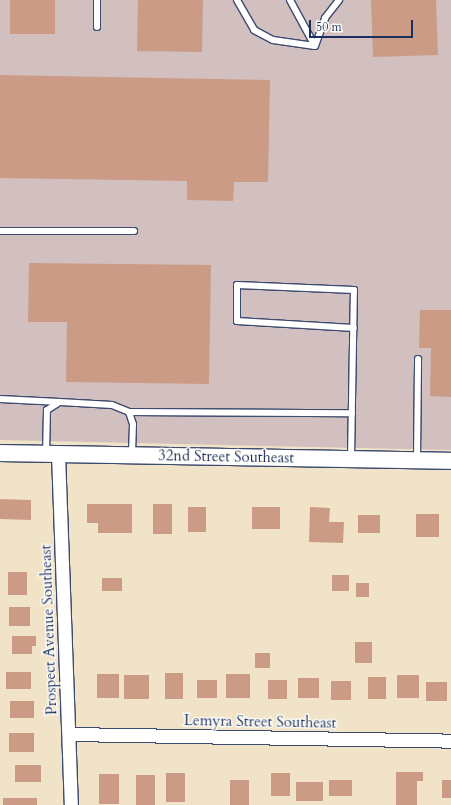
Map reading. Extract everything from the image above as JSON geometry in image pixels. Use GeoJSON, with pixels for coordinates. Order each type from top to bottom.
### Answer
{"type":"FeatureCollection","features":[{"type":"Feature","properties":{"kind":"street","name":"32nd Street Southeast"},"geometry":{"type":"LineString","coordinates":[[0,453],[451,461]]}},
{"type":"Feature","properties":{"kind":"street","name":"Prospect Avenue Southeast"},"geometry":{"type":"LineString","coordinates":[[52,454],[69,734],[71,805]]}},
{"type":"Feature","properties":{"kind":"street","name":"Lemyra Street Southeast"},"geometry":{"type":"LineString","coordinates":[[69,734],[451,741]]}},
{"type":"Feature","properties":{"kind":"lane"},"geometry":{"type":"LineString","coordinates":[[98,0],[98,27]]}},
{"type":"Feature","properties":{"kind":"lane"},"geometry":{"type":"LineString","coordinates":[[237,0],[254,30],[273,40],[315,46]]}},
{"type":"Feature","properties":{"kind":"lane"},"geometry":{"type":"LineString","coordinates":[[290,0],[315,46]]}},
{"type":"Feature","properties":{"kind":"lane"},"geometry":{"type":"LineString","coordinates":[[315,46],[325,18],[339,0]]}},
{"type":"Feature","properties":{"kind":"lane"},"geometry":{"type":"LineString","coordinates":[[0,231],[134,231]]}},
{"type":"Feature","properties":{"kind":"lane"},"geometry":{"type":"LineString","coordinates":[[351,460],[354,328],[354,290],[238,285],[237,321],[354,328]]}},
{"type":"Feature","properties":{"kind":"lane"},"geometry":{"type":"LineString","coordinates":[[417,461],[418,359]]}},
{"type":"Feature","properties":{"kind":"lane"},"geometry":{"type":"LineString","coordinates":[[0,398],[112,405],[129,412],[352,413]]}},
{"type":"Feature","properties":{"kind":"lane"},"geometry":{"type":"LineString","coordinates":[[52,454],[47,410],[60,402]]}},
{"type":"Feature","properties":{"kind":"lane"},"geometry":{"type":"LineString","coordinates":[[129,412],[133,424],[132,455]]}},
{"type":"Feature","properties":{"kind":"shaded area"},"geometry":{"type":"Polygon","coordinates":[[[0,0],[451,0],[451,450],[0,440],[0,0]]]}},
{"type":"Feature","properties":{"kind":"building"},"geometry":{"type":"Polygon","coordinates":[[[10,0],[55,0],[55,34],[10,34],[10,0]]]}},
{"type":"Feature","properties":{"kind":"building"},"geometry":{"type":"Polygon","coordinates":[[[138,0],[203,0],[202,52],[137,51],[138,0]]]}},
{"type":"Feature","properties":{"kind":"building"},"geometry":{"type":"Polygon","coordinates":[[[371,0],[436,0],[438,55],[373,57],[371,0]]]}},
{"type":"Feature","properties":{"kind":"building"},"geometry":{"type":"Polygon","coordinates":[[[0,75],[270,80],[268,182],[234,182],[233,201],[187,200],[187,181],[0,178],[0,75]]]}},
{"type":"Feature","properties":{"kind":"building"},"geometry":{"type":"Polygon","coordinates":[[[29,263],[211,265],[209,384],[66,382],[67,322],[28,322],[29,263]]]}},
{"type":"Feature","properties":{"kind":"building"},"geometry":{"type":"Polygon","coordinates":[[[420,310],[451,310],[451,397],[430,396],[431,348],[419,348],[420,310]]]}},
{"type":"Feature","properties":{"kind":"building"},"geometry":{"type":"Polygon","coordinates":[[[0,499],[31,500],[31,520],[0,519],[0,499]]]}},
{"type":"Feature","properties":{"kind":"building"},"geometry":{"type":"Polygon","coordinates":[[[87,504],[132,504],[132,533],[98,533],[98,523],[87,523],[87,504]]]}},
{"type":"Feature","properties":{"kind":"building"},"geometry":{"type":"Polygon","coordinates":[[[153,504],[172,504],[172,534],[153,534],[153,504]]]}},
{"type":"Feature","properties":{"kind":"building"},"geometry":{"type":"Polygon","coordinates":[[[188,507],[206,507],[206,532],[188,532],[188,507]]]}},
{"type":"Feature","properties":{"kind":"building"},"geometry":{"type":"Polygon","coordinates":[[[252,507],[280,507],[280,529],[252,529],[252,507]]]}},
{"type":"Feature","properties":{"kind":"building"},"geometry":{"type":"Polygon","coordinates":[[[310,507],[330,508],[329,522],[344,522],[343,543],[309,542],[310,507]]]}},
{"type":"Feature","properties":{"kind":"building"},"geometry":{"type":"Polygon","coordinates":[[[416,514],[439,514],[439,537],[416,537],[416,514]]]}},
{"type":"Feature","properties":{"kind":"building"},"geometry":{"type":"Polygon","coordinates":[[[358,515],[380,515],[380,533],[358,533],[358,515]]]}},
{"type":"Feature","properties":{"kind":"building"},"geometry":{"type":"Polygon","coordinates":[[[8,572],[27,572],[27,595],[8,595],[8,572]]]}},
{"type":"Feature","properties":{"kind":"building"},"geometry":{"type":"Polygon","coordinates":[[[332,575],[349,575],[349,591],[332,591],[332,575]]]}},
{"type":"Feature","properties":{"kind":"building"},"geometry":{"type":"Polygon","coordinates":[[[102,578],[122,578],[122,591],[102,591],[102,578]]]}},
{"type":"Feature","properties":{"kind":"building"},"geometry":{"type":"Polygon","coordinates":[[[356,583],[369,583],[369,597],[356,597],[356,583]]]}},
{"type":"Feature","properties":{"kind":"building"},"geometry":{"type":"Polygon","coordinates":[[[9,607],[30,607],[30,626],[9,626],[9,607]]]}},
{"type":"Feature","properties":{"kind":"building"},"geometry":{"type":"Polygon","coordinates":[[[12,636],[36,636],[36,646],[32,646],[32,654],[12,654],[12,636]]]}},
{"type":"Feature","properties":{"kind":"building"},"geometry":{"type":"Polygon","coordinates":[[[355,642],[372,642],[372,663],[355,663],[355,642]]]}},
{"type":"Feature","properties":{"kind":"building"},"geometry":{"type":"Polygon","coordinates":[[[255,653],[270,653],[270,668],[255,668],[255,653]]]}},
{"type":"Feature","properties":{"kind":"building"},"geometry":{"type":"Polygon","coordinates":[[[6,672],[31,672],[31,689],[6,689],[6,672]]]}},
{"type":"Feature","properties":{"kind":"building"},"geometry":{"type":"Polygon","coordinates":[[[165,673],[183,673],[183,699],[165,699],[165,673]]]}},
{"type":"Feature","properties":{"kind":"building"},"geometry":{"type":"Polygon","coordinates":[[[97,674],[119,674],[119,698],[97,698],[97,674]]]}},
{"type":"Feature","properties":{"kind":"building"},"geometry":{"type":"Polygon","coordinates":[[[226,674],[250,674],[250,698],[226,698],[226,674]]]}},
{"type":"Feature","properties":{"kind":"building"},"geometry":{"type":"Polygon","coordinates":[[[124,675],[149,675],[149,699],[124,699],[124,675]]]}},
{"type":"Feature","properties":{"kind":"building"},"geometry":{"type":"Polygon","coordinates":[[[397,675],[419,675],[419,698],[397,698],[397,675]]]}},
{"type":"Feature","properties":{"kind":"building"},"geometry":{"type":"Polygon","coordinates":[[[368,677],[386,677],[386,699],[368,699],[368,677]]]}},
{"type":"Feature","properties":{"kind":"building"},"geometry":{"type":"Polygon","coordinates":[[[298,678],[319,678],[319,698],[298,698],[298,678]]]}},
{"type":"Feature","properties":{"kind":"building"},"geometry":{"type":"Polygon","coordinates":[[[197,680],[217,680],[217,698],[197,698],[197,680]]]}},
{"type":"Feature","properties":{"kind":"building"},"geometry":{"type":"Polygon","coordinates":[[[268,680],[287,680],[287,699],[268,699],[268,680]]]}},
{"type":"Feature","properties":{"kind":"building"},"geometry":{"type":"Polygon","coordinates":[[[331,681],[351,681],[351,700],[331,700],[331,681]]]}},
{"type":"Feature","properties":{"kind":"building"},"geometry":{"type":"Polygon","coordinates":[[[426,682],[447,682],[447,701],[426,701],[426,682]]]}},
{"type":"Feature","properties":{"kind":"building"},"geometry":{"type":"Polygon","coordinates":[[[10,701],[34,701],[34,718],[10,718],[10,701]]]}},
{"type":"Feature","properties":{"kind":"building"},"geometry":{"type":"Polygon","coordinates":[[[9,733],[34,733],[34,752],[9,752],[9,733]]]}},
{"type":"Feature","properties":{"kind":"building"},"geometry":{"type":"Polygon","coordinates":[[[15,765],[41,765],[41,782],[15,782],[15,765]]]}},
{"type":"Feature","properties":{"kind":"building"},"geometry":{"type":"Polygon","coordinates":[[[396,772],[423,772],[423,781],[417,781],[417,805],[396,805],[396,772]]]}},
{"type":"Feature","properties":{"kind":"building"},"geometry":{"type":"Polygon","coordinates":[[[166,773],[185,773],[185,802],[166,802],[166,773]]]}},
{"type":"Feature","properties":{"kind":"building"},"geometry":{"type":"Polygon","coordinates":[[[271,773],[290,773],[290,796],[271,796],[271,773]]]}},
{"type":"Feature","properties":{"kind":"building"},"geometry":{"type":"Polygon","coordinates":[[[99,774],[119,774],[119,804],[99,804],[99,774]]]}},
{"type":"Feature","properties":{"kind":"building"},"geometry":{"type":"Polygon","coordinates":[[[136,775],[155,775],[155,805],[136,805],[136,775]]]}},
{"type":"Feature","properties":{"kind":"building"},"geometry":{"type":"Polygon","coordinates":[[[230,780],[249,780],[249,805],[230,805],[230,780]]]}},
{"type":"Feature","properties":{"kind":"building"},"geometry":{"type":"Polygon","coordinates":[[[329,780],[352,780],[352,796],[329,796],[329,780]]]}},
{"type":"Feature","properties":{"kind":"building"},"geometry":{"type":"Polygon","coordinates":[[[442,780],[451,780],[451,798],[442,798],[442,780]]]}},
{"type":"Feature","properties":{"kind":"building"},"geometry":{"type":"Polygon","coordinates":[[[296,782],[323,782],[323,801],[296,801],[296,782]]]}},
{"type":"Feature","properties":{"kind":"building"},"geometry":{"type":"Polygon","coordinates":[[[3,798],[37,798],[37,805],[3,805],[3,798]]]}}]}
